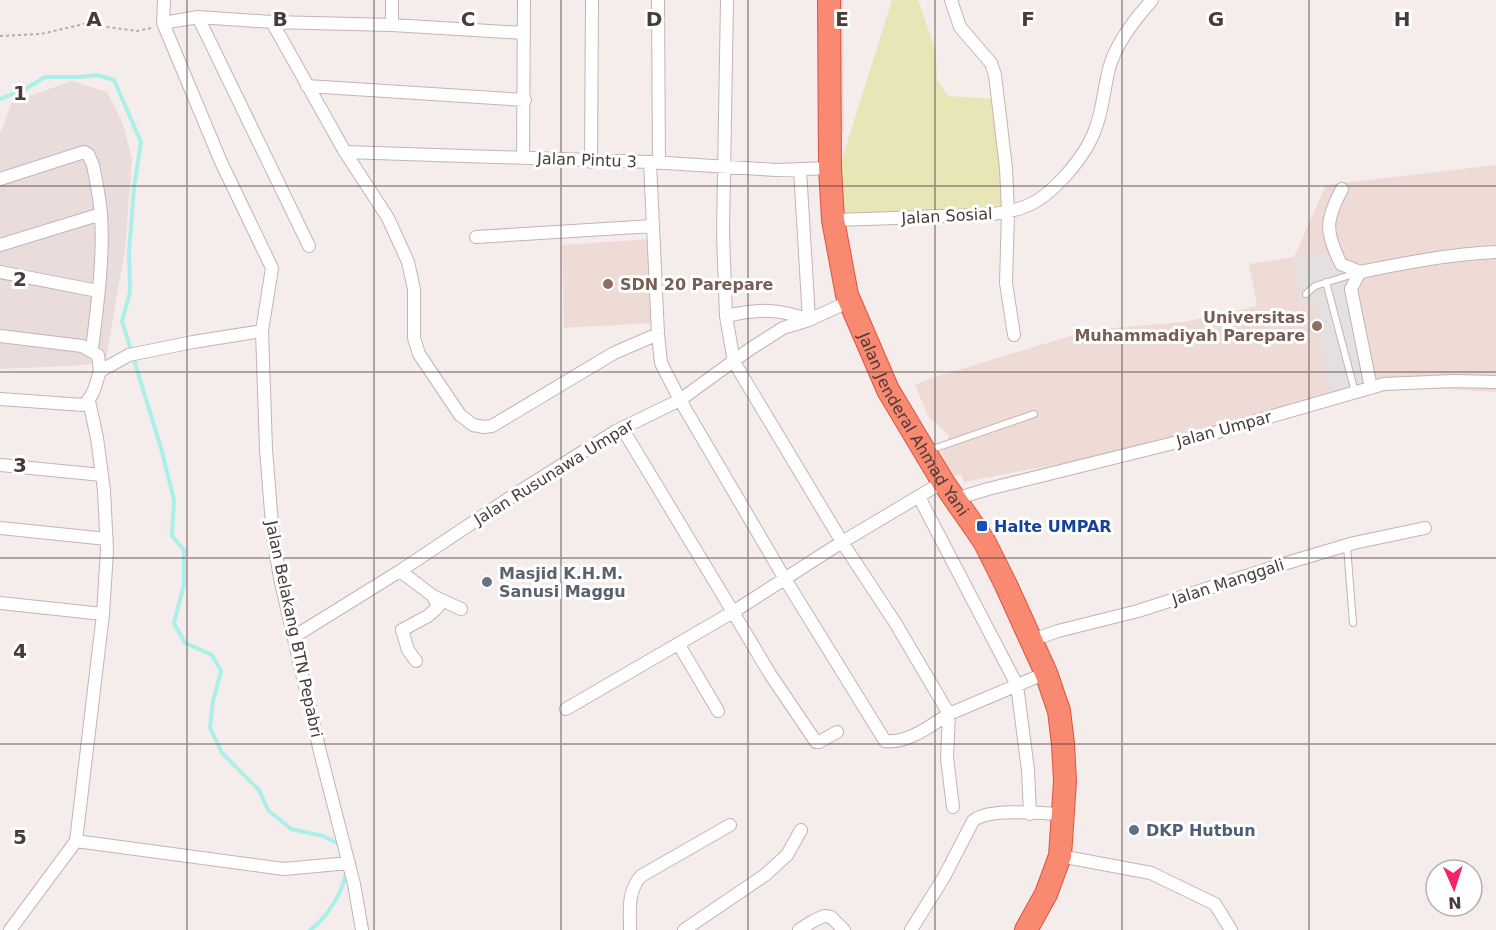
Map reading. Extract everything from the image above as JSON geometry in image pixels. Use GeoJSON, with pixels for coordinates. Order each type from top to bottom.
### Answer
{"type":"FeatureCollection","features":[{"type":"Feature","properties":{"kind":"highway","name":"Jalan Jenderal Ahmad Yani"},"geometry":{"type":"LineString","coordinates":[[829,0],[830,168],[833,220],[850,301],[888,390],[949,491],[984,541],[1032,640],[1059,711],[1064,744],[1065,781],[1060,856],[1046,894],[1026,930]]}},
{"type":"Feature","properties":{"kind":"street"},"geometry":{"type":"LineString","coordinates":[[164,0],[163,23],[198,17],[524,33]]}},
{"type":"Feature","properties":{"kind":"street"},"geometry":{"type":"LineString","coordinates":[[392,0],[392,25]]}},
{"type":"Feature","properties":{"kind":"street"},"geometry":{"type":"LineString","coordinates":[[524,158],[525,0]]}},
{"type":"Feature","properties":{"kind":"street"},"geometry":{"type":"LineString","coordinates":[[591,162],[592,0]]}},
{"type":"Feature","properties":{"kind":"street"},"geometry":{"type":"LineString","coordinates":[[658,0],[653,226],[658,334],[661,363],[681,400],[785,579],[885,741],[896,743],[908,738],[949,714],[1046,673]]}},
{"type":"Feature","properties":{"kind":"street"},"geometry":{"type":"LineString","coordinates":[[728,0],[723,233],[726,316],[734,362],[949,714],[947,758],[953,807]]}},
{"type":"Feature","properties":{"kind":"street"},"geometry":{"type":"LineString","coordinates":[[951,0],[960,27],[991,63],[995,75],[999,98],[1008,212],[1006,284],[1014,335]]}},
{"type":"Feature","properties":{"kind":"street","name":"Jalan Sosial"},"geometry":{"type":"LineString","coordinates":[[833,220],[991,215],[1027,206],[1042,197],[1068,174],[1095,130],[1102,107],[1109,67],[1116,51],[1140,5],[1152,0]]}},
{"type":"Feature","properties":{"kind":"street"},"geometry":{"type":"LineString","coordinates":[[198,17],[309,246]]}},
{"type":"Feature","properties":{"kind":"street"},"geometry":{"type":"LineString","coordinates":[[272,22],[345,152],[388,218],[408,262],[414,289],[414,338],[419,354],[460,415],[473,425],[492,426],[614,353],[658,334]]}},
{"type":"Feature","properties":{"kind":"street","name":"Jalan Belakang BTN Pepabri"},"geometry":{"type":"LineString","coordinates":[[163,23],[221,162],[272,268],[262,332],[270,509],[280,578],[320,752],[349,863],[362,930]]}},
{"type":"Feature","properties":{"kind":"street"},"geometry":{"type":"LineString","coordinates":[[307,86],[525,100]]}},
{"type":"Feature","properties":{"kind":"street"},"geometry":{"type":"LineString","coordinates":[[0,179],[84,152],[88,154],[93,165],[101,214],[98,291],[92,350]]}},
{"type":"Feature","properties":{"kind":"street","name":"Jalan Pintu 3"},"geometry":{"type":"LineString","coordinates":[[345,152],[654,163],[724,168],[830,168]]}},
{"type":"Feature","properties":{"kind":"street"},"geometry":{"type":"LineString","coordinates":[[726,316],[764,310],[783,311],[809,320],[800,169]]}},
{"type":"Feature","properties":{"kind":"street"},"geometry":{"type":"LineString","coordinates":[[1342,189],[1332,209],[1329,239],[1341,264],[1360,272],[1421,260],[1496,252]]}},
{"type":"Feature","properties":{"kind":"street"},"geometry":{"type":"LineString","coordinates":[[0,245],[101,214]]}},
{"type":"Feature","properties":{"kind":"street"},"geometry":{"type":"LineString","coordinates":[[476,237],[653,226]]}},
{"type":"Feature","properties":{"kind":"street"},"geometry":{"type":"LineString","coordinates":[[0,272],[98,291]]}},
{"type":"Feature","properties":{"kind":"street"},"geometry":{"type":"LineString","coordinates":[[1360,272],[1351,289],[1371,388]]}},
{"type":"Feature","properties":{"kind":"street","name":"Jalan Rusunawa Umpar"},"geometry":{"type":"LineString","coordinates":[[295,636],[400,572],[517,493],[622,428],[681,400],[783,328],[809,320],[850,301]]}},
{"type":"Feature","properties":{"kind":"street"},"geometry":{"type":"LineString","coordinates":[[10,930],[76,841],[103,614],[107,539],[102,475],[89,401],[104,369],[129,355],[193,342],[262,332]]}},
{"type":"Feature","properties":{"kind":"street"},"geometry":{"type":"LineString","coordinates":[[0,336],[82,346],[98,355],[104,369]]}},
{"type":"Feature","properties":{"kind":"street","name":"Jalan Umpar"},"geometry":{"type":"LineString","coordinates":[[566,709],[679,645],[842,542],[919,497],[949,491],[988,489],[1210,434],[1384,384],[1496,382]]}},
{"type":"Feature","properties":{"kind":"street"},"geometry":{"type":"LineString","coordinates":[[0,399],[78,405],[89,401]]}},
{"type":"Feature","properties":{"kind":"street"},"geometry":{"type":"LineString","coordinates":[[622,428],[770,674],[816,741],[819,742],[837,732]]}},
{"type":"Feature","properties":{"kind":"street"},"geometry":{"type":"LineString","coordinates":[[0,465],[102,475]]}},
{"type":"Feature","properties":{"kind":"street"},"geometry":{"type":"LineString","coordinates":[[919,497],[1017,685],[1028,770],[1030,814]]}},
{"type":"Feature","properties":{"kind":"street"},"geometry":{"type":"LineString","coordinates":[[0,528],[107,539]]}},
{"type":"Feature","properties":{"kind":"street","name":"Jalan Manggali"},"geometry":{"type":"LineString","coordinates":[[1032,640],[1058,631],[1138,611],[1347,545],[1425,528]]}},
{"type":"Feature","properties":{"kind":"street"},"geometry":{"type":"LineString","coordinates":[[400,572],[433,596],[461,609]]}},
{"type":"Feature","properties":{"kind":"street"},"geometry":{"type":"LineString","coordinates":[[416,661],[408,650],[402,630],[428,616],[438,607],[433,596]]}},
{"type":"Feature","properties":{"kind":"street"},"geometry":{"type":"LineString","coordinates":[[0,603],[103,614]]}},
{"type":"Feature","properties":{"kind":"street"},"geometry":{"type":"LineString","coordinates":[[679,645],[718,711]]}},
{"type":"Feature","properties":{"kind":"street"},"geometry":{"type":"LineString","coordinates":[[911,930],[944,877],[973,821],[978,817],[991,813],[1063,814]]}},
{"type":"Feature","properties":{"kind":"street"},"geometry":{"type":"LineString","coordinates":[[630,930],[630,898],[641,876],[730,825]]}},
{"type":"Feature","properties":{"kind":"street"},"geometry":{"type":"LineString","coordinates":[[684,930],[765,875],[787,855],[801,830]]}},
{"type":"Feature","properties":{"kind":"street"},"geometry":{"type":"LineString","coordinates":[[76,841],[284,869],[349,863]]}},
{"type":"Feature","properties":{"kind":"street"},"geometry":{"type":"LineString","coordinates":[[1060,856],[1151,873],[1215,904],[1231,930]]}},
{"type":"Feature","properties":{"kind":"street"},"geometry":{"type":"LineString","coordinates":[[799,930],[824,916],[831,916],[844,930]]}},
{"type":"Feature","properties":{"kind":"lane"},"geometry":{"type":"LineString","coordinates":[[1306,294],[1315,286],[1360,272]]}},
{"type":"Feature","properties":{"kind":"lane"},"geometry":{"type":"LineString","coordinates":[[1326,282],[1355,393]]}},
{"type":"Feature","properties":{"kind":"lane"},"geometry":{"type":"LineString","coordinates":[[924,451],[1034,414]]}},
{"type":"Feature","properties":{"kind":"lane"},"geometry":{"type":"LineString","coordinates":[[1347,545],[1353,623]]}},
{"type":"Feature","properties":{"kind":"path"},"geometry":{"type":"LineString","coordinates":[[0,36],[41,34],[84,24],[137,31],[163,23]]}},
{"type":"Feature","properties":{"kind":"shaded area"},"geometry":{"type":"Polygon","coordinates":[[[834,0],[843,0],[844,132],[836,132],[834,0]]]}},
{"type":"Feature","properties":{"kind":"shaded area"},"geometry":{"type":"Polygon","coordinates":[[[892,0],[918,0],[936,51],[937,80],[948,96],[992,99],[1000,151],[1003,210],[838,217],[837,175],[892,0]]]}},
{"type":"Feature","properties":{"kind":"shaded area"},"geometry":{"type":"Polygon","coordinates":[[[72,81],[107,92],[123,124],[132,159],[125,250],[105,364],[0,369],[0,134],[12,102],[72,81]]]}},
{"type":"Feature","properties":{"kind":"shaded area","name":"Universitas Muhammadiyah Parepare"},"geometry":{"type":"Polygon","coordinates":[[[1496,165],[1496,392],[1368,384],[1155,444],[964,482],[961,474],[952,477],[941,452],[949,446],[948,434],[929,418],[915,385],[928,379],[1090,330],[1184,322],[1257,306],[1249,264],[1294,257],[1326,185],[1496,165]]]}},
{"type":"Feature","properties":{"kind":"shaded area","name":"SDN 20 Parepare"},"geometry":{"type":"Polygon","coordinates":[[[652,239],[654,323],[564,328],[562,245],[652,239]]]}},
{"type":"Feature","properties":{"kind":"shaded area"},"geometry":{"type":"Polygon","coordinates":[[[1332,251],[1344,276],[1368,384],[1329,396],[1314,302],[1300,303],[1294,257],[1332,251]]]}},
{"type":"Feature","properties":{"kind":"waterway"},"geometry":{"type":"LineString","coordinates":[[0,99],[24,90],[45,77],[97,75],[114,80],[141,142],[134,188],[129,252],[130,292],[122,321],[161,448],[174,500],[172,536],[184,550],[184,584],[174,623],[185,643],[212,655],[221,671],[213,701],[210,728],[222,753],[259,790],[268,810],[291,829],[323,836],[339,844]]}},
{"type":"Feature","properties":{"kind":"waterway"},"geometry":{"type":"LineString","coordinates":[[310,930],[323,919],[333,905],[346,874]]}},
{"type":"Feature","properties":{"kind":"place","name":"SDN 20 Parepare"},"geometry":{"type":"Point","coordinates":[608,284]}},
{"type":"Feature","properties":{"kind":"place","name":"Universitas Muhammadiyah Parepare"},"geometry":{"type":"Point","coordinates":[1317,326]}},
{"type":"Feature","properties":{"kind":"place","name":"Halte UMPAR"},"geometry":{"type":"Point","coordinates":[982,526]}},
{"type":"Feature","properties":{"kind":"place","name":"Masjid K.H.M. Sanusi Maggu"},"geometry":{"type":"Point","coordinates":[487,582]}},
{"type":"Feature","properties":{"kind":"place","name":"DKP Hutbun"},"geometry":{"type":"Point","coordinates":[1134,830]}}]}
